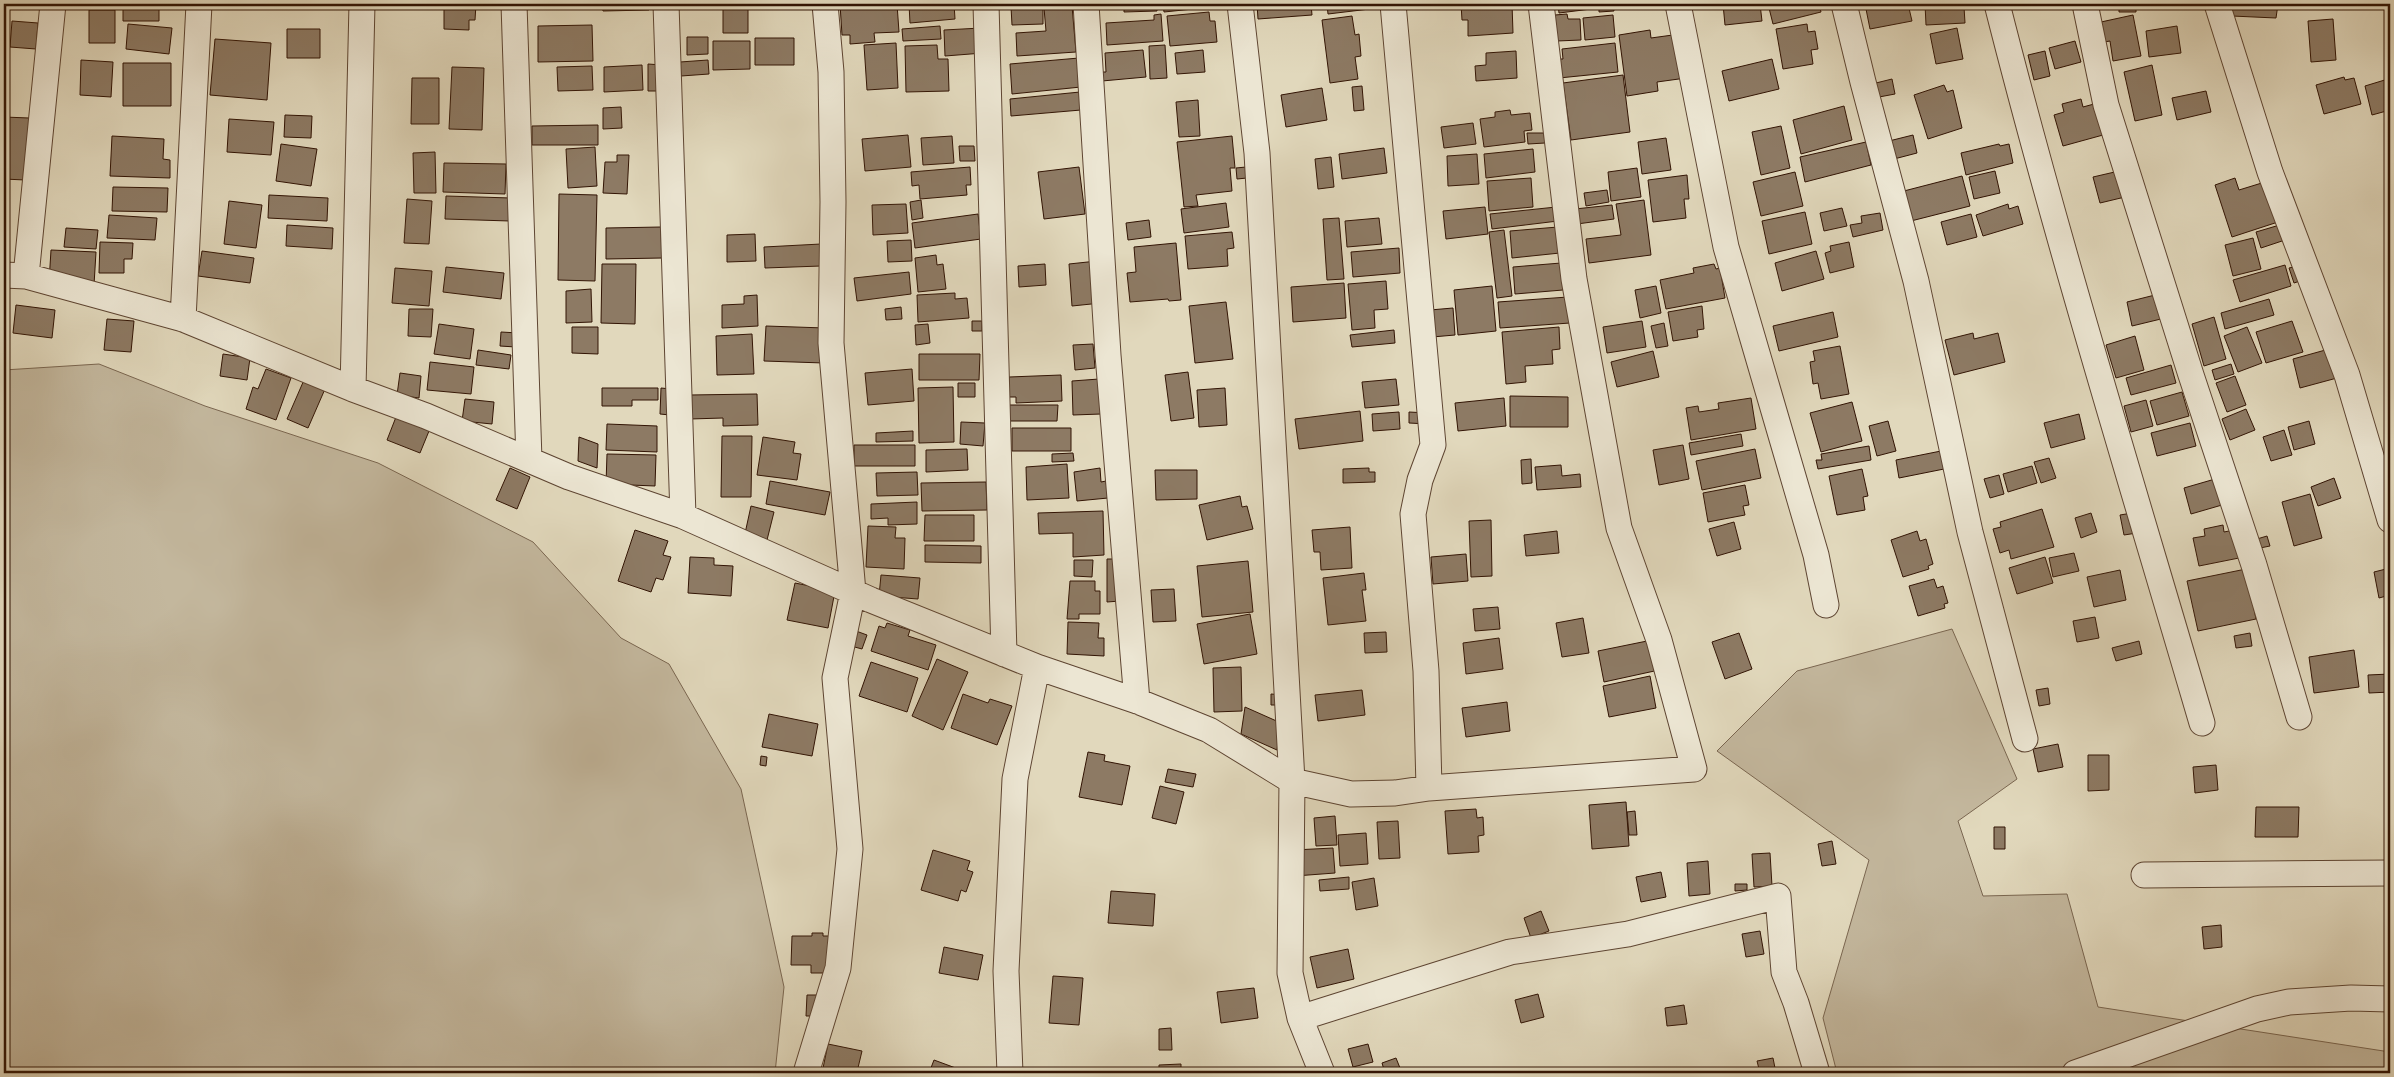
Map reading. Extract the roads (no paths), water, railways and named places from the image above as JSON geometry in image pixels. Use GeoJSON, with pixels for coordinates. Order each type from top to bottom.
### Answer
{"type":"FeatureCollection","features":[{"type":"Feature","properties":{"kind":"street"},"geometry":{"type":"LineString","coordinates":[[53,4],[15,276],[183,320],[352,389],[426,416],[569,477],[683,516],[853,592],[1004,654],[1137,701],[1209,730],[1292,781],[1351,794],[1395,793],[1429,788],[1694,769],[1659,640],[1619,528],[1574,279],[1541,4]]}},
{"type":"Feature","properties":{"kind":"street"},"geometry":{"type":"LineString","coordinates":[[183,320],[198,4]]}},
{"type":"Feature","properties":{"kind":"street"},"geometry":{"type":"LineString","coordinates":[[352,389],[362,4]]}},
{"type":"Feature","properties":{"kind":"street"},"geometry":{"type":"LineString","coordinates":[[514,4],[529,460]]}},
{"type":"Feature","properties":{"kind":"street"},"geometry":{"type":"LineString","coordinates":[[666,4],[683,516]]}},
{"type":"Feature","properties":{"kind":"street"},"geometry":{"type":"LineString","coordinates":[[806,1073],[838,968],[850,849],[835,678],[853,592],[831,343],[833,202],[831,72],[825,4]]}},
{"type":"Feature","properties":{"kind":"street"},"geometry":{"type":"LineString","coordinates":[[986,4],[1004,654]]}},
{"type":"Feature","properties":{"kind":"street"},"geometry":{"type":"LineString","coordinates":[[1086,4],[1108,355],[1137,701]]}},
{"type":"Feature","properties":{"kind":"street"},"geometry":{"type":"LineString","coordinates":[[1240,4],[1257,154],[1292,781],[1290,973],[1300,1018],[1322,1073]]}},
{"type":"Feature","properties":{"kind":"street"},"geometry":{"type":"LineString","coordinates":[[1394,4],[1434,445],[1420,480],[1413,514],[1426,671],[1429,788]]}},
{"type":"Feature","properties":{"kind":"street"},"geometry":{"type":"LineString","coordinates":[[1678,4],[1726,247],[1816,555],[1826,605]]}},
{"type":"Feature","properties":{"kind":"street"},"geometry":{"type":"LineString","coordinates":[[1844,4],[1862,82],[1916,281],[1970,532],[2025,739]]}},
{"type":"Feature","properties":{"kind":"street"},"geometry":{"type":"LineString","coordinates":[[1997,4],[2018,88],[2087,331],[2202,723]]}},
{"type":"Feature","properties":{"kind":"street"},"geometry":{"type":"LineString","coordinates":[[2085,4],[2106,105],[2191,375],[2254,565],[2300,717]]}},
{"type":"Feature","properties":{"kind":"street"},"geometry":{"type":"LineString","coordinates":[[2217,4],[2270,172],[2347,375],[2390,520]]}},
{"type":"Feature","properties":{"kind":"street"},"geometry":{"type":"LineString","coordinates":[[1010,1073],[1006,971],[1015,779],[1037,667]]}},
{"type":"Feature","properties":{"kind":"street"},"geometry":{"type":"LineString","coordinates":[[2144,875],[2390,873]]}},
{"type":"Feature","properties":{"kind":"street"},"geometry":{"type":"LineString","coordinates":[[1300,1018],[1510,952],[1628,934],[1778,896],[1784,972],[1796,1003],[1817,1073]]}},
{"type":"Feature","properties":{"kind":"street"},"geometry":{"type":"LineString","coordinates":[[2075,1073],[2257,1009],[2290,1002],[2390,999]]}}]}
